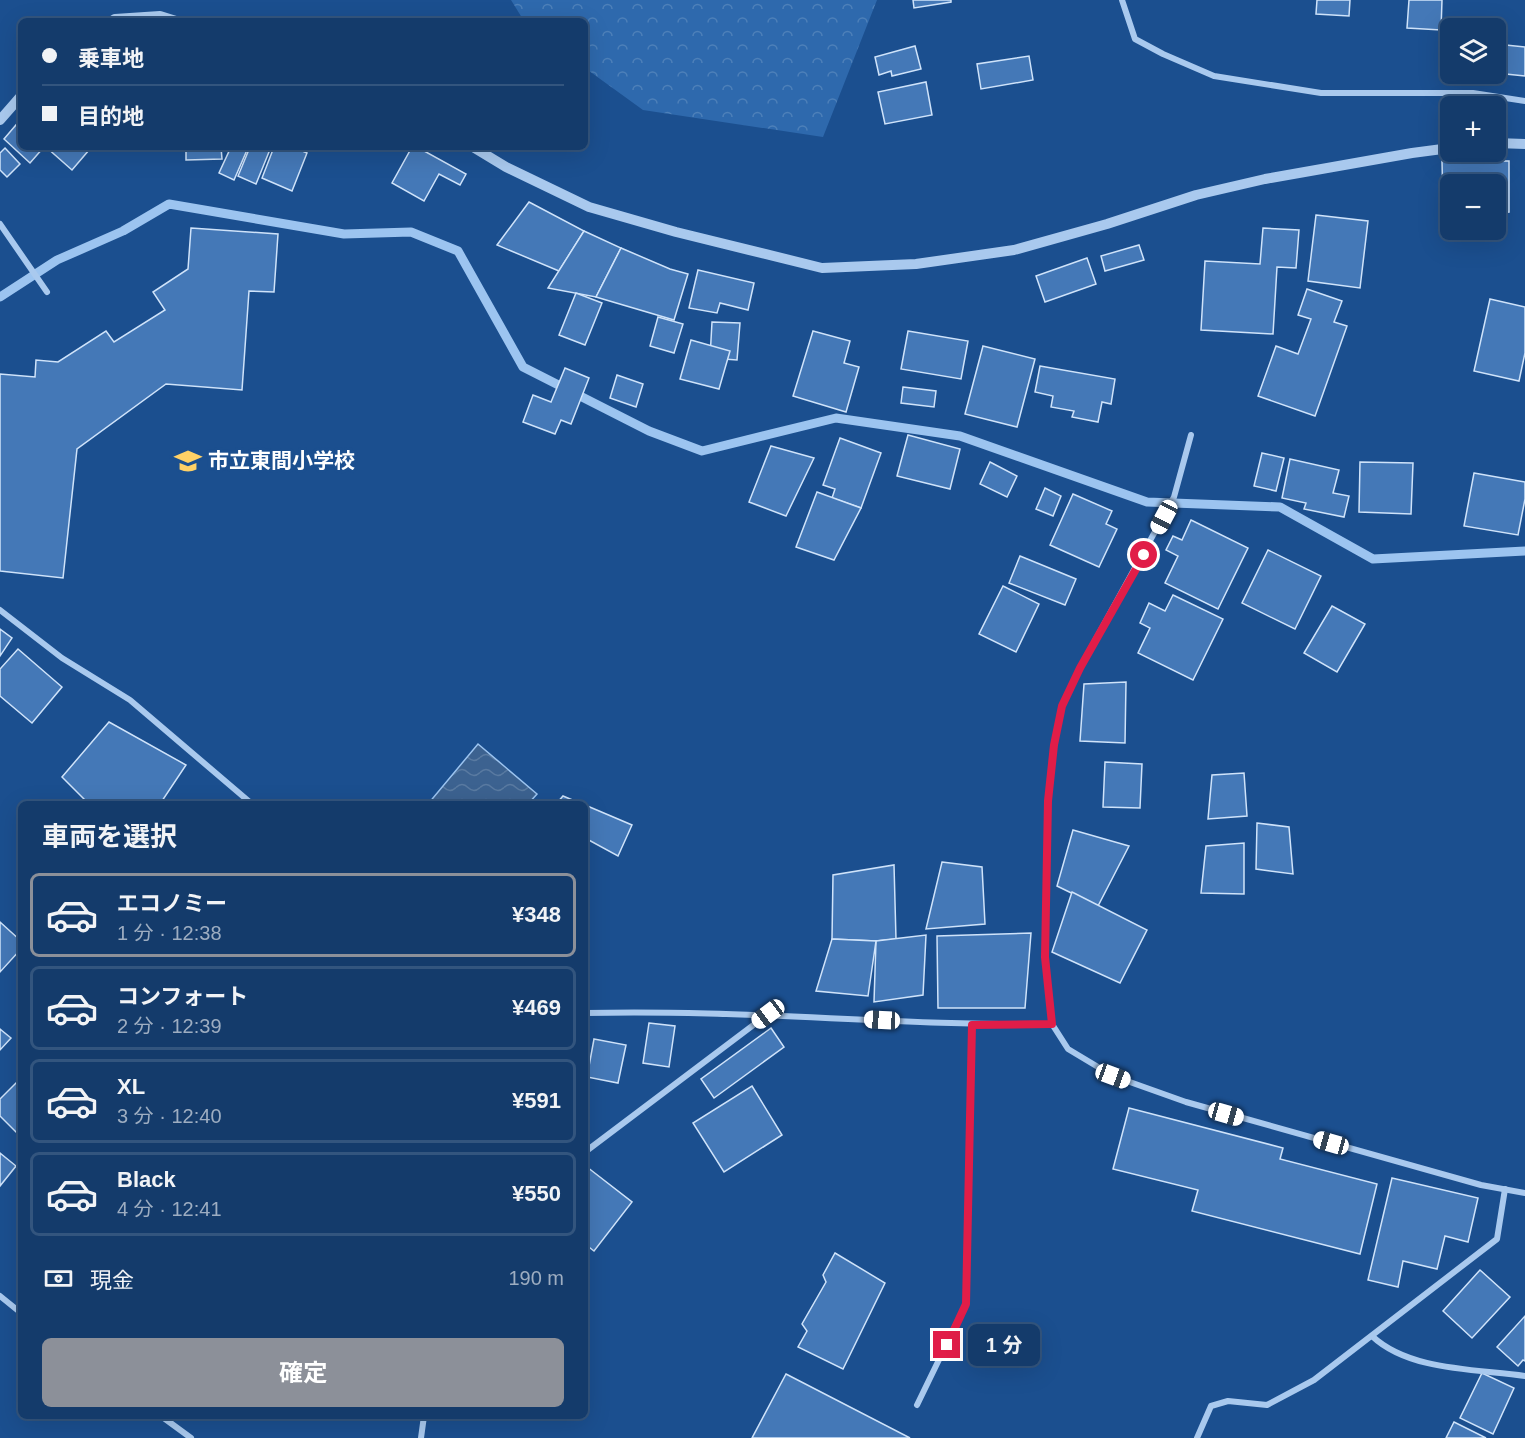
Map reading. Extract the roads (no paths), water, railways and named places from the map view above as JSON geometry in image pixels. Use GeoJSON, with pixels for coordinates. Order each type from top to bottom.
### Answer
{"type":"FeatureCollection","features":[{"type":"Feature","properties":{"kind":"street"},"geometry":{"type":"LineString","coordinates":[[1122,0],[1135,39],[1162,54],[1214,76],[1321,93],[1473,93],[1525,101]]}},
{"type":"Feature","properties":{"kind":"street"},"geometry":{"type":"LineString","coordinates":[[141,18],[160,16],[166,18]]}},
{"type":"Feature","properties":{"kind":"street"},"geometry":{"type":"LineString","coordinates":[[0,120],[18,99]]}},
{"type":"Feature","properties":{"kind":"street"},"geometry":{"type":"LineString","coordinates":[[1506,143],[1525,144]]}},
{"type":"Feature","properties":{"kind":"street"},"geometry":{"type":"LineString","coordinates":[[478,150],[589,207],[676,232],[822,268],[916,264],[1014,250],[1107,224],[1196,195],[1265,178],[1440,149]]}},
{"type":"Feature","properties":{"kind":"street"},"geometry":{"type":"LineString","coordinates":[[0,224],[47,292]]}},
{"type":"Feature","properties":{"kind":"street"},"geometry":{"type":"LineString","coordinates":[[1191,435],[1174,497],[1080,668],[1062,706],[1054,745],[1048,801],[1045,957],[1052,1024],[1068,1049],[1113,1076],[1185,1102],[1481,1185],[1525,1192]]}},
{"type":"Feature","properties":{"kind":"street"},"geometry":{"type":"LineString","coordinates":[[0,610],[62,658],[130,700],[248,801]]}},
{"type":"Feature","properties":{"kind":"street"},"geometry":{"type":"LineString","coordinates":[[588,1013],[638,1011],[768,1014],[972,1025],[1052,1024]]}},
{"type":"Feature","properties":{"kind":"street"},"geometry":{"type":"LineString","coordinates":[[588,1150],[768,1014]]}},
{"type":"Feature","properties":{"kind":"street"},"geometry":{"type":"LineString","coordinates":[[917,1405],[966,1304],[972,1025]]}},
{"type":"Feature","properties":{"kind":"street"},"geometry":{"type":"LineString","coordinates":[[1197,1438],[1211,1406],[1228,1401],[1267,1405],[1314,1380],[1497,1239],[1505,1189]]}},
{"type":"Feature","properties":{"kind":"street"},"geometry":{"type":"LineString","coordinates":[[0,1296],[18,1311]]}},
{"type":"Feature","properties":{"kind":"street"},"geometry":{"type":"LineString","coordinates":[[1372,1336],[1383,1347],[1411,1359],[1525,1376]]}},
{"type":"Feature","properties":{"kind":"street"},"geometry":{"type":"LineString","coordinates":[[165,1419],[190,1438]]}},
{"type":"Feature","properties":{"kind":"street"},"geometry":{"type":"LineString","coordinates":[[421,1438],[424,1419]]}},
{"type":"Feature","properties":{"kind":"water"},"geometry":{"type":"Polygon","coordinates":[[[478,744],[537,794],[531,801],[430,801],[478,744]]]}},
{"type":"Feature","properties":{"kind":"waterway"},"geometry":{"type":"LineString","coordinates":[[0,297],[57,260],[123,231],[169,204],[344,234],[411,232],[458,251],[523,367],[649,431],[702,451],[836,418],[960,436],[1147,502],[1280,507],[1373,559],[1525,551]]}},
{"type":"Feature","properties":{"kind":"place","name":"市立東間小学校"},"geometry":{"type":"Point","coordinates":[188,461]}}]}
